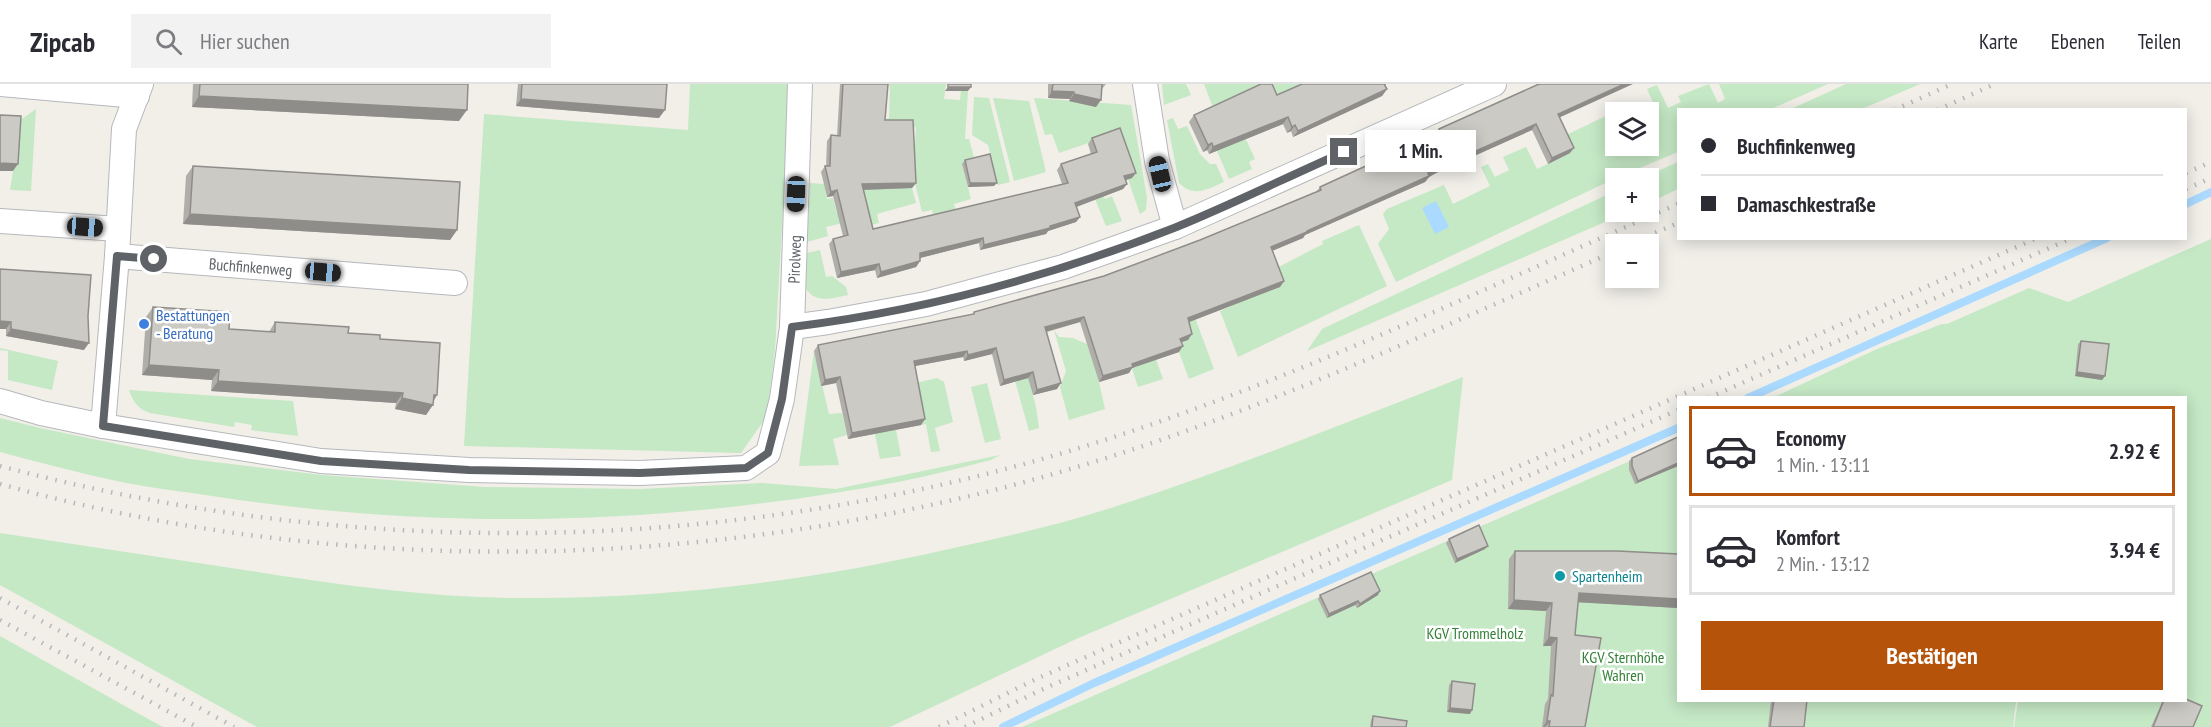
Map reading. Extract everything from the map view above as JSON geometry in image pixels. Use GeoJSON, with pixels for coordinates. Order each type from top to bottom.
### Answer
{"type":"FeatureCollection","features":[{"type":"Feature","properties":{"kind":"street"},"geometry":{"type":"LineString","coordinates":[[1,84],[139,90],[124,129],[117,256],[103,426]]}},
{"type":"Feature","properties":{"kind":"street","name":"Pirolweg"},"geometry":{"type":"LineString","coordinates":[[0,401],[41,413],[103,426],[277,455],[344,463],[469,470],[640,473],[746,468],[768,453],[782,399],[792,327],[800,84]]}},
{"type":"Feature","properties":{"kind":"street"},"geometry":{"type":"LineString","coordinates":[[1145,84],[1157,161],[1175,227]]}},
{"type":"Feature","properties":{"kind":"street"},"geometry":{"type":"LineString","coordinates":[[792,327],[926,304],[1063,267],[1175,227],[1494,84]]}},
{"type":"Feature","properties":{"kind":"street"},"geometry":{"type":"LineString","coordinates":[[0,221],[118,229]]}},
{"type":"Feature","properties":{"kind":"street","name":"Buchfinkenweg"},"geometry":{"type":"LineString","coordinates":[[117,256],[455,283]]}},
{"type":"Feature","properties":{"kind":"green space"},"geometry":{"type":"Polygon","coordinates":[[[690,84],[790,84],[775,350],[767,416],[741,453],[464,446],[484,114],[688,130],[690,84]]]}},
{"type":"Feature","properties":{"kind":"green space"},"geometry":{"type":"Polygon","coordinates":[[[885,84],[946,84],[944,99],[960,100],[961,91],[968,91],[965,139],[969,139],[975,161],[962,164],[971,199],[954,204],[956,213],[934,218],[932,210],[922,212],[912,171],[890,144],[915,145],[916,127],[882,121],[889,118],[890,86],[885,84]]]}},
{"type":"Feature","properties":{"kind":"green space"},"geometry":{"type":"Polygon","coordinates":[[[1162,84],[1186,84],[1191,95],[1164,105],[1162,84]]]}},
{"type":"Feature","properties":{"kind":"green space"},"geometry":{"type":"Polygon","coordinates":[[[1204,84],[1312,84],[1273,102],[1214,110],[1204,84]]]}},
{"type":"Feature","properties":{"kind":"green space"},"geometry":{"type":"Polygon","coordinates":[[[1709,84],[1718,103],[1725,99],[1719,84],[1828,84],[1773,108],[1677,108],[1677,152],[1640,168],[1605,168],[1605,183],[1396,282],[1378,244],[1389,229],[1383,214],[1387,209],[1444,185],[1453,204],[1490,186],[1481,167],[1488,164],[1495,177],[1509,170],[1503,157],[1526,147],[1537,169],[1570,153],[1562,137],[1605,116],[1605,156],[1659,156],[1659,102],[1653,102],[1647,89],[1657,85],[1668,108],[1681,102],[1678,96],[1709,84]]]}},
{"type":"Feature","properties":{"kind":"green space"},"geometry":{"type":"Polygon","coordinates":[[[1846,84],[1920,84],[1864,108],[1793,108],[1846,84]]]}},
{"type":"Feature","properties":{"kind":"green space"},"geometry":{"type":"Polygon","coordinates":[[[974,97],[989,98],[1010,182],[998,185],[988,145],[972,135],[974,97]]]}},
{"type":"Feature","properties":{"kind":"green space"},"geometry":{"type":"Polygon","coordinates":[[[993,98],[1029,101],[1046,172],[1014,181],[993,98]]]}},
{"type":"Feature","properties":{"kind":"green space"},"geometry":{"type":"Polygon","coordinates":[[[1034,98],[1131,105],[1147,197],[1146,210],[1140,214],[1109,136],[1059,153],[1052,134],[1045,135],[1034,98]]]}},
{"type":"Feature","properties":{"kind":"green space"},"geometry":{"type":"Polygon","coordinates":[[[36,109],[31,191],[10,190],[16,123],[36,109]]]}},
{"type":"Feature","properties":{"kind":"green space"},"geometry":{"type":"Polygon","coordinates":[[[1173,118],[1178,129],[1187,126],[1200,154],[1210,164],[1216,164],[1224,182],[1201,191],[1190,190],[1179,183],[1167,120],[1173,118]]]}},
{"type":"Feature","properties":{"kind":"green space"},"geometry":{"type":"Polygon","coordinates":[[[1243,133],[1255,159],[1249,162],[1252,169],[1229,179],[1215,146],[1243,133]]]}},
{"type":"Feature","properties":{"kind":"green space"},"geometry":{"type":"Polygon","coordinates":[[[1677,162],[1677,189],[1659,198],[1659,170],[1677,162]]]}},
{"type":"Feature","properties":{"kind":"green space"},"geometry":{"type":"Polygon","coordinates":[[[840,173],[912,188],[916,203],[877,214],[879,223],[853,229],[851,221],[826,227],[828,236],[807,242],[810,183],[824,184],[827,199],[833,198],[837,214],[840,173]]]}},
{"type":"Feature","properties":{"kind":"green space"},"geometry":{"type":"Polygon","coordinates":[[[1101,191],[1105,199],[1112,196],[1122,221],[1106,226],[1095,199],[1101,191]]]}},
{"type":"Feature","properties":{"kind":"green space"},"geometry":{"type":"Polygon","coordinates":[[[1605,196],[1605,222],[1307,351],[1322,329],[1605,196]]]}},
{"type":"Feature","properties":{"kind":"green space"},"geometry":{"type":"Polygon","coordinates":[[[1359,225],[1387,286],[1238,357],[1220,311],[1232,306],[1225,289],[1251,278],[1258,295],[1280,287],[1273,270],[1323,244],[1322,241],[1359,225]]]}},
{"type":"Feature","properties":{"kind":"green space"},"geometry":{"type":"Polygon","coordinates":[[[2211,239],[2211,727],[2014,727],[2018,702],[2187,702],[2187,396],[1776,396],[1877,349],[1947,324],[2029,288],[2068,302],[2211,239]]]}},
{"type":"Feature","properties":{"kind":"green space"},"geometry":{"type":"Polygon","coordinates":[[[820,250],[826,277],[832,276],[846,287],[848,295],[820,298],[810,294],[806,289],[807,253],[820,250]]]}},
{"type":"Feature","properties":{"kind":"green space"},"geometry":{"type":"Polygon","coordinates":[[[1190,304],[1214,369],[1189,379],[1176,344],[1188,340],[1190,304]]]}},
{"type":"Feature","properties":{"kind":"green space"},"geometry":{"type":"Polygon","coordinates":[[[1118,325],[1148,337],[1163,379],[1138,387],[1118,325]]]}},
{"type":"Feature","properties":{"kind":"green space"},"geometry":{"type":"Polygon","coordinates":[[[1054,330],[1059,337],[1073,338],[1087,344],[1105,409],[1069,420],[1060,387],[1066,371],[1054,330]]]}},
{"type":"Feature","properties":{"kind":"green space"},"geometry":{"type":"Polygon","coordinates":[[[0,348],[58,361],[52,390],[8,380],[8,351],[0,350],[0,348]]]}},
{"type":"Feature","properties":{"kind":"green space"},"geometry":{"type":"Polygon","coordinates":[[[814,351],[829,414],[842,413],[847,435],[833,439],[839,465],[799,466],[814,351]]]}},
{"type":"Feature","properties":{"kind":"green space"},"geometry":{"type":"Polygon","coordinates":[[[1023,357],[1039,428],[1029,431],[1009,359],[1023,357]]]}},
{"type":"Feature","properties":{"kind":"green space"},"geometry":{"type":"Polygon","coordinates":[[[1463,377],[1452,480],[1076,639],[890,727],[257,727],[0,585],[0,533],[309,580],[451,596],[523,598],[631,595],[791,579],[970,544],[1096,513],[1248,460],[1463,377]]]}},
{"type":"Feature","properties":{"kind":"green space"},"geometry":{"type":"Polygon","coordinates":[[[937,378],[944,382],[953,422],[935,428],[940,451],[931,452],[926,424],[921,425],[912,384],[937,378]]]}},
{"type":"Feature","properties":{"kind":"green space"},"geometry":{"type":"Polygon","coordinates":[[[987,383],[1001,439],[985,443],[971,387],[987,383]]]}},
{"type":"Feature","properties":{"kind":"green space"},"geometry":{"type":"Polygon","coordinates":[[[888,389],[901,456],[880,459],[870,410],[888,389]]]}},
{"type":"Feature","properties":{"kind":"green space"},"geometry":{"type":"Polygon","coordinates":[[[129,390],[293,401],[298,436],[251,430],[252,425],[235,422],[234,427],[150,413],[136,404],[129,390]]]}},
{"type":"Feature","properties":{"kind":"green space"},"geometry":{"type":"Polygon","coordinates":[[[0,418],[189,459],[322,475],[485,487],[640,489],[762,483],[836,489],[1000,455],[991,460],[903,481],[817,496],[731,507],[645,515],[472,519],[385,515],[298,507],[153,488],[117,481],[0,452],[0,418]]]}},
{"type":"Feature","properties":{"kind":"green space","name":"KGV Trommelholz"},"geometry":{"type":"Polygon","coordinates":[[[1677,440],[1677,702],[2016,702],[2013,727],[1022,727],[1677,440]]]}},
{"type":"Feature","properties":{"kind":"green space"},"geometry":{"type":"Polygon","coordinates":[[[0,636],[141,715],[163,727],[0,727],[0,636]]]}},
{"type":"Feature","properties":{"kind":"water"},"geometry":{"type":"Polygon","coordinates":[[[1436,201],[1449,227],[1435,234],[1422,208],[1436,201]]]}},
{"type":"Feature","properties":{"kind":"building"},"geometry":{"type":"Polygon","coordinates":[[[200,84],[468,84],[467,110],[199,96],[200,84]]]}},
{"type":"Feature","properties":{"kind":"building"},"geometry":{"type":"Polygon","coordinates":[[[522,84],[667,84],[665,110],[521,99],[522,84]]]}},
{"type":"Feature","properties":{"kind":"building"},"geometry":{"type":"Polygon","coordinates":[[[843,84],[888,84],[885,120],[913,120],[916,183],[862,184],[873,229],[1068,183],[1061,164],[1097,152],[1092,138],[1120,128],[1136,173],[1124,176],[1127,184],[1075,203],[1080,217],[1050,226],[1050,228],[984,245],[983,238],[920,253],[920,261],[881,272],[879,264],[841,272],[833,239],[848,235],[837,190],[831,192],[825,166],[830,166],[831,135],[840,136],[843,84]]]}},
{"type":"Feature","properties":{"kind":"building"},"geometry":{"type":"Polygon","coordinates":[[[948,84],[971,84],[971,87],[948,87],[948,84]]]}},
{"type":"Feature","properties":{"kind":"building"},"geometry":{"type":"Polygon","coordinates":[[[1053,84],[1102,84],[1101,100],[1074,94],[1074,92],[1052,91],[1053,84]]]}},
{"type":"Feature","properties":{"kind":"building"},"geometry":{"type":"Polygon","coordinates":[[[1261,84],[1272,84],[1277,95],[1302,84],[1384,84],[1387,89],[1298,131],[1295,125],[1292,127],[1288,117],[1213,147],[1212,143],[1208,145],[1194,115],[1261,84]]]}},
{"type":"Feature","properties":{"kind":"building"},"geometry":{"type":"Polygon","coordinates":[[[1539,84],[1624,84],[1558,114],[1574,148],[1552,158],[1536,124],[1440,167],[1428,173],[1429,176],[1271,247],[1284,281],[1188,318],[1192,334],[1180,339],[1183,346],[1132,364],[1133,367],[1103,376],[1084,317],[1045,327],[1061,383],[1037,390],[1033,372],[1004,380],[996,348],[968,355],[967,351],[914,361],[925,419],[852,433],[840,377],[825,380],[818,345],[974,314],[974,312],[1104,276],[1200,240],[1321,190],[1320,187],[1440,132],[1439,129],[1539,84]]]}},
{"type":"Feature","properties":{"kind":"building"},"geometry":{"type":"Polygon","coordinates":[[[0,115],[21,116],[18,164],[0,163],[0,115]]]}},
{"type":"Feature","properties":{"kind":"building"},"geometry":{"type":"Polygon","coordinates":[[[990,154],[997,183],[970,183],[965,160],[990,154]]]}},
{"type":"Feature","properties":{"kind":"building"},"geometry":{"type":"Polygon","coordinates":[[[193,166],[460,182],[457,230],[190,214],[193,166]]]}},
{"type":"Feature","properties":{"kind":"building"},"geometry":{"type":"Polygon","coordinates":[[[0,269],[91,275],[89,343],[11,329],[11,322],[0,321],[0,269]]]}},
{"type":"Feature","properties":{"kind":"building"},"geometry":{"type":"Polygon","coordinates":[[[153,307],[230,312],[229,329],[275,332],[275,322],[349,327],[348,333],[380,335],[380,339],[440,343],[437,395],[434,395],[433,405],[402,398],[403,393],[218,381],[219,370],[149,365],[153,307]]]}},
{"type":"Feature","properties":{"kind":"building"},"geometry":{"type":"Polygon","coordinates":[[[2081,341],[2109,344],[2105,376],[2077,372],[2081,341]]]}},
{"type":"Feature","properties":{"kind":"building"},"geometry":{"type":"Polygon","coordinates":[[[1677,437],[1677,463],[1638,481],[1632,466],[1632,458],[1677,437]]]}},
{"type":"Feature","properties":{"kind":"building"},"geometry":{"type":"Polygon","coordinates":[[[1479,525],[1488,546],[1457,559],[1449,539],[1479,525]]]}},
{"type":"Feature","properties":{"kind":"building"},"geometry":{"type":"Polygon","coordinates":[[[1515,551],[1617,551],[1677,554],[1677,599],[1579,593],[1575,635],[1601,638],[1585,727],[1549,727],[1550,721],[1547,721],[1551,695],[1553,696],[1557,638],[1549,637],[1552,603],[1514,600],[1515,551]]]}},
{"type":"Feature","properties":{"kind":"building"},"geometry":{"type":"Polygon","coordinates":[[[1371,572],[1380,591],[1360,604],[1358,601],[1329,614],[1320,595],[1371,572]]]}},
{"type":"Feature","properties":{"kind":"building"},"geometry":{"type":"Polygon","coordinates":[[[1452,681],[1475,684],[1472,710],[1450,708],[1452,681]]]}},
{"type":"Feature","properties":{"kind":"building"},"geometry":{"type":"Polygon","coordinates":[[[2187,699],[2202,706],[2193,727],[2153,727],[2163,702],[2187,702],[2187,699]]]}},
{"type":"Feature","properties":{"kind":"building"},"geometry":{"type":"Polygon","coordinates":[[[1774,702],[1807,702],[1804,727],[1770,727],[1774,702]]]}},
{"type":"Feature","properties":{"kind":"building"},"geometry":{"type":"Polygon","coordinates":[[[1373,716],[1407,721],[1406,727],[1372,727],[1373,716]]]}},
{"type":"Feature","properties":{"kind":"waterway"},"geometry":{"type":"LineString","coordinates":[[2187,204],[2211,192]]}},
{"type":"Feature","properties":{"kind":"waterway"},"geometry":{"type":"LineString","coordinates":[[1752,396],[2103,240]]}},
{"type":"Feature","properties":{"kind":"waterway"},"geometry":{"type":"LineString","coordinates":[[1003,727],[1092,684],[1677,428]]}},
{"type":"Feature","properties":{"kind":"railway"},"geometry":{"type":"LineString","coordinates":[[1898,108],[1952,84]]}},
{"type":"Feature","properties":{"kind":"railway"},"geometry":{"type":"LineString","coordinates":[[1941,108],[1995,84]]}},
{"type":"Feature","properties":{"kind":"railway"},"geometry":{"type":"LineString","coordinates":[[2187,173],[2211,162]]}},
{"type":"Feature","properties":{"kind":"railway"},"geometry":{"type":"LineString","coordinates":[[2187,189],[2211,178]]}},
{"type":"Feature","properties":{"kind":"railway"},"geometry":{"type":"LineString","coordinates":[[0,466],[140,498],[282,520],[424,531],[567,532],[709,523],[850,503],[991,473],[1129,432],[1199,407],[1338,353],[1677,204]]}},
{"type":"Feature","properties":{"kind":"railway"},"geometry":{"type":"LineString","coordinates":[[1652,234],[1677,223]]}},
{"type":"Feature","properties":{"kind":"railway"},"geometry":{"type":"LineString","coordinates":[[1678,396],[2032,240]]}},
{"type":"Feature","properties":{"kind":"railway"},"geometry":{"type":"LineString","coordinates":[[1713,396],[2067,240]]}},
{"type":"Feature","properties":{"kind":"railway"},"geometry":{"type":"LineString","coordinates":[[0,484],[140,517],[282,539],[425,550],[569,551],[713,540],[856,520],[996,489],[1134,449],[1196,428],[1377,355],[1605,256]]}},
{"type":"Feature","properties":{"kind":"railway"},"geometry":{"type":"LineString","coordinates":[[939,727],[1036,679],[1677,397]]}},
{"type":"Feature","properties":{"kind":"railway"},"geometry":{"type":"LineString","coordinates":[[965,727],[1041,690],[1677,410]]}},
{"type":"Feature","properties":{"kind":"railway"},"geometry":{"type":"LineString","coordinates":[[0,598],[234,727]]}},
{"type":"Feature","properties":{"kind":"railway"},"geometry":{"type":"LineString","coordinates":[[0,620],[197,727]]}},
{"type":"Feature","properties":{"kind":"place","name":"Bestattungen - Beratung"},"geometry":{"type":"Point","coordinates":[144,324]}},
{"type":"Feature","properties":{"kind":"place","name":"Spartenheim"},"geometry":{"type":"Point","coordinates":[1560,576]}},
{"type":"Feature","properties":{"kind":"route"},"geometry":{"type":"LineString","coordinates":[[154,259],[117,256],[103,426],[321,461],[512,471],[640,473],[746,468],[768,453],[782,399],[792,327],[926,304],[1063,267],[1175,227],[1344,152]]}},
{"type":"Feature","properties":{"kind":"park label","name":"KGV Sternhöhe Wahren"},"geometry":{"type":"Point","coordinates":[1623,666]}}]}
